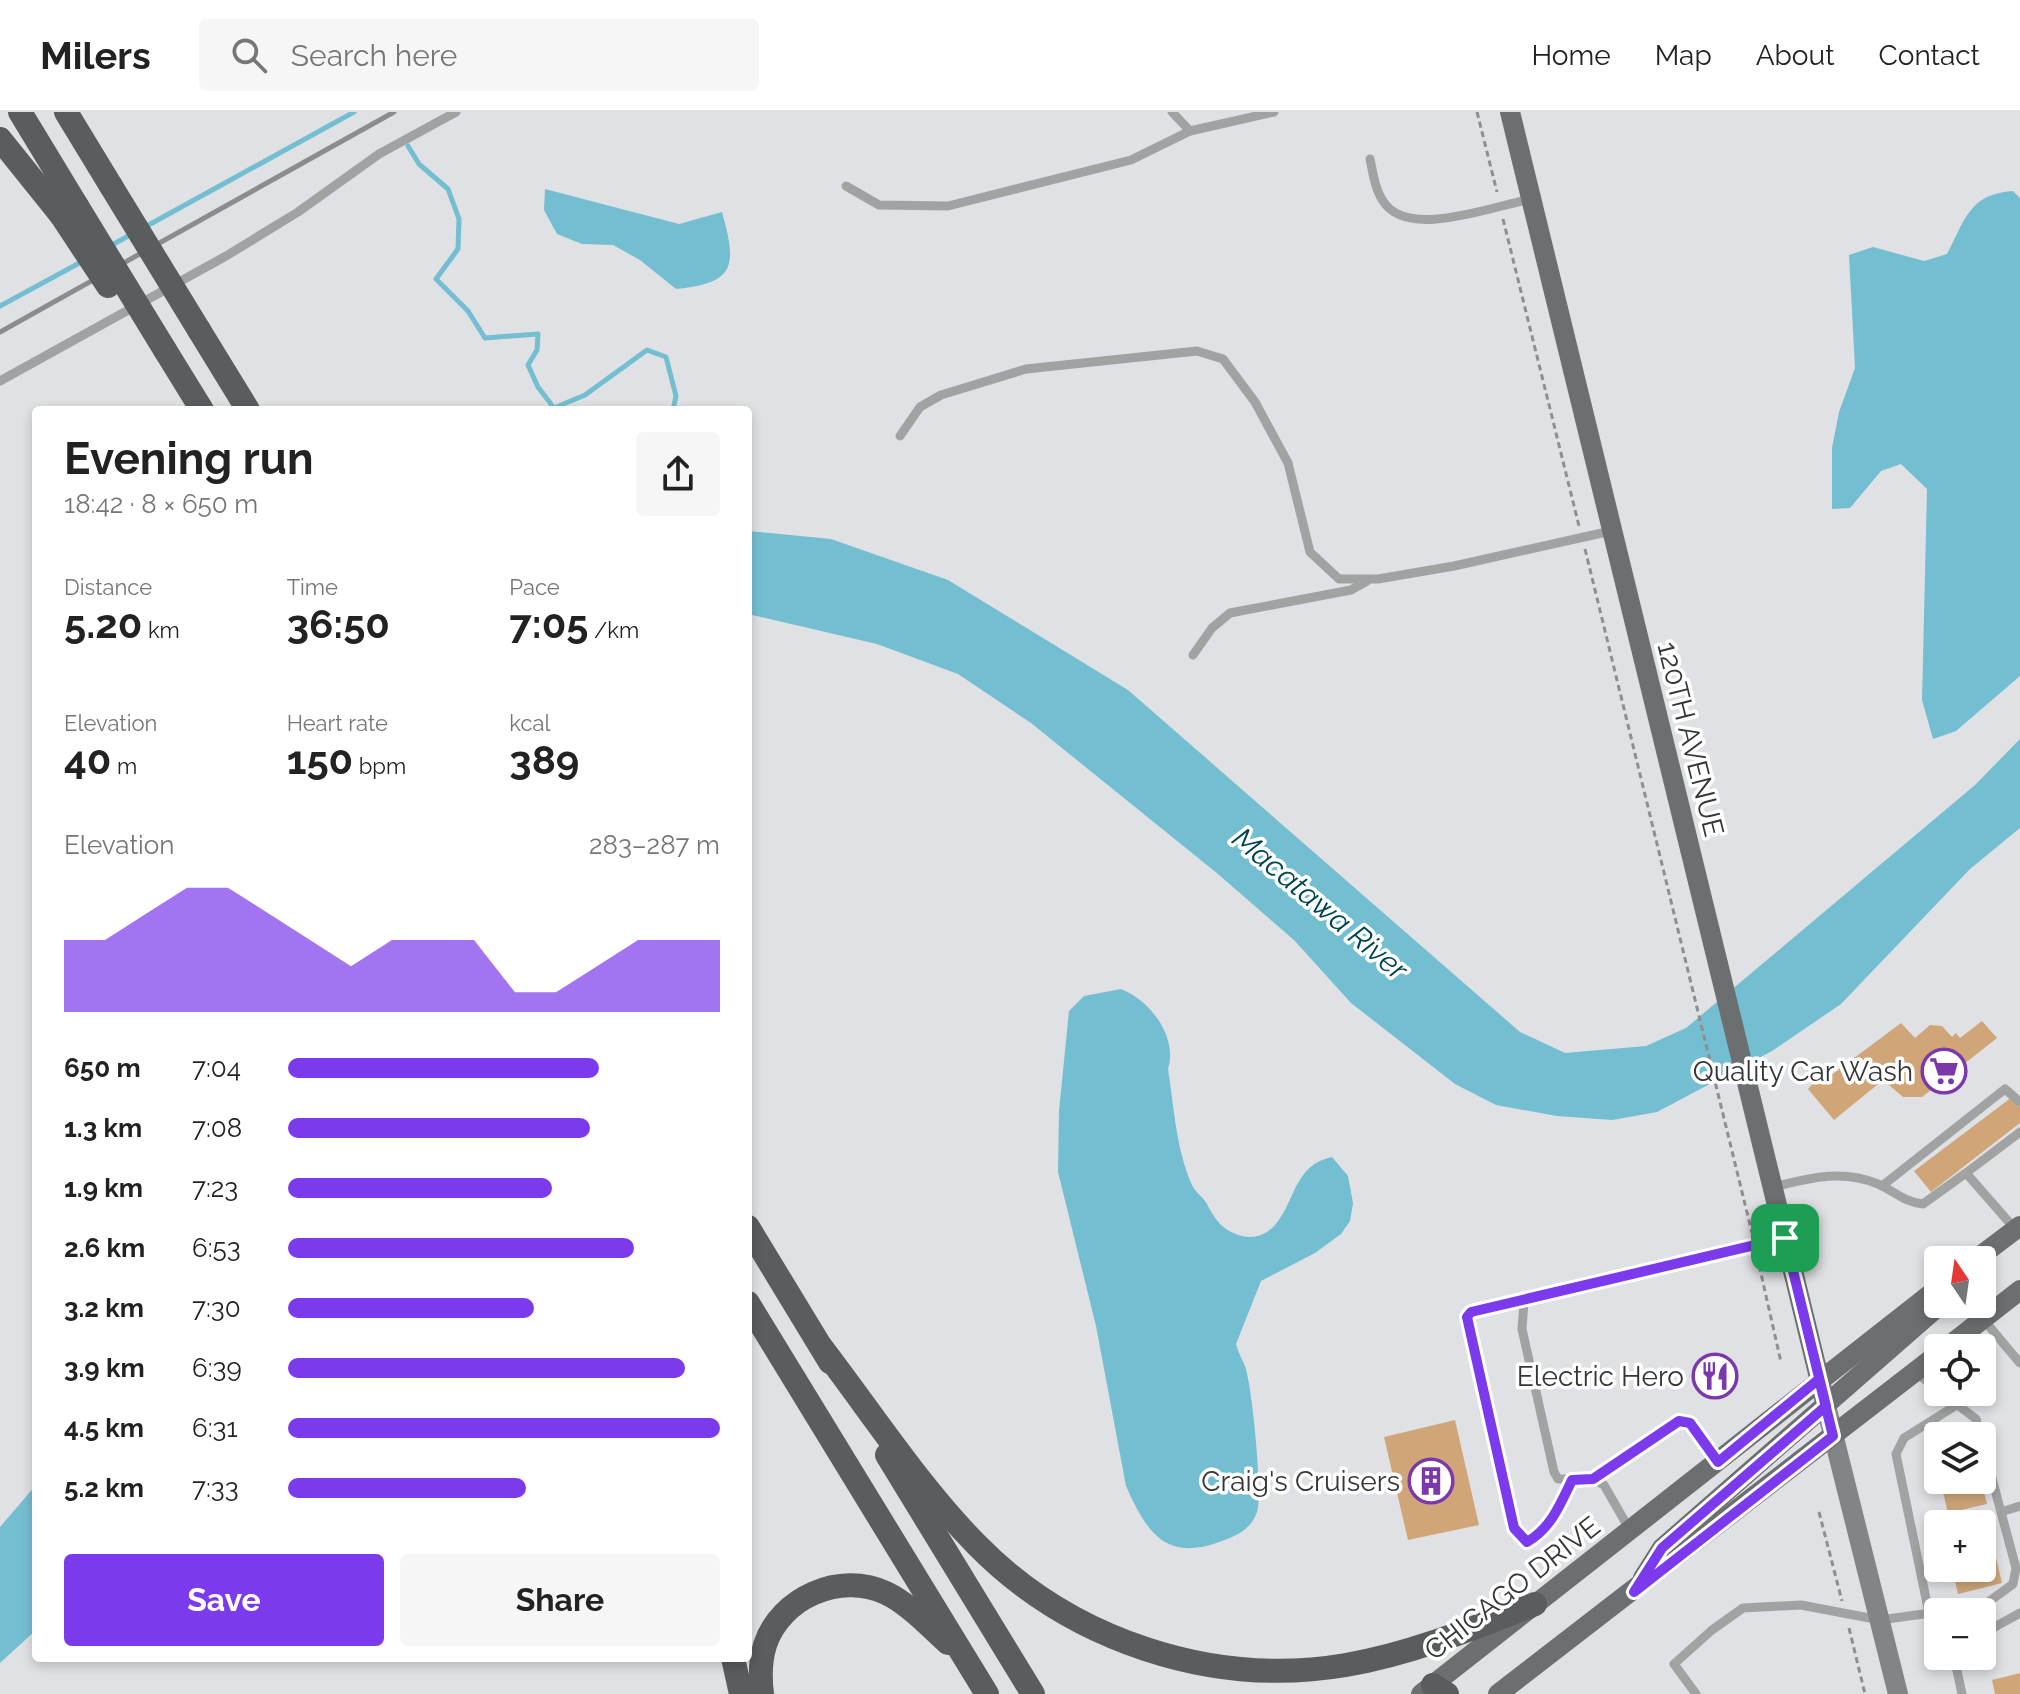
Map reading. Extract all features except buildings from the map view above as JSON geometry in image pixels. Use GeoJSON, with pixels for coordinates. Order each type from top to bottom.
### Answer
{"type":"FeatureCollection","features":[{"type":"Feature","properties":{"kind":"highway"},"geometry":{"type":"LineString","coordinates":[[20,112],[69,210]]}},
{"type":"Feature","properties":{"kind":"highway"},"geometry":{"type":"LineString","coordinates":[[66,112],[246,406]]}},
{"type":"Feature","properties":{"kind":"highway"},"geometry":{"type":"LineString","coordinates":[[0,139],[69,210],[147,319],[200,406]]}},
{"type":"Feature","properties":{"kind":"highway"},"geometry":{"type":"LineString","coordinates":[[752,1234],[1033,1694]]}},
{"type":"Feature","properties":{"kind":"highway"},"geometry":{"type":"LineString","coordinates":[[752,1310],[987,1694]]}},
{"type":"Feature","properties":{"kind":"highway"},"geometry":{"type":"LineString","coordinates":[[822,1348],[956,1521],[991,1559],[1056,1609],[1141,1648],[1237,1668],[1319,1668],[1403,1652],[1535,1604]]}},
{"type":"Feature","properties":{"kind":"highway"},"geometry":{"type":"LineString","coordinates":[[762,1694],[761,1662],[773,1627],[799,1601],[834,1587],[869,1587],[885,1592],[965,1658]]}},
{"type":"Feature","properties":{"kind":"highway"},"geometry":{"type":"LineString","coordinates":[[734,1662],[741,1694]]}},
{"type":"Feature","properties":{"kind":"main road","name":"120TH AVENUE"},"geometry":{"type":"LineString","coordinates":[[1510,112],[1826,1406]]}},
{"type":"Feature","properties":{"kind":"main road"},"geometry":{"type":"LineString","coordinates":[[1994,1246],[2018,1228]]}},
{"type":"Feature","properties":{"kind":"main road"},"geometry":{"type":"LineString","coordinates":[[1966,1334],[2020,1290]]}},
{"type":"Feature","properties":{"kind":"main road","name":"CHICAGO DRIVE"},"geometry":{"type":"LineString","coordinates":[[1434,1691],[1535,1604],[1631,1532],[1819,1379],[1924,1299]]}},
{"type":"Feature","properties":{"kind":"main road"},"geometry":{"type":"LineString","coordinates":[[1634,1592],[1662,1548],[1925,1318]]}},
{"type":"Feature","properties":{"kind":"main road"},"geometry":{"type":"LineString","coordinates":[[1498,1694],[1634,1592],[1924,1365]]}},
{"type":"Feature","properties":{"kind":"main road"},"geometry":{"type":"LineString","coordinates":[[1826,1406],[1898,1694]]}},
{"type":"Feature","properties":{"kind":"lane"},"geometry":{"type":"LineString","coordinates":[[0,381],[226,256],[298,212],[379,154],[456,112]]}},
{"type":"Feature","properties":{"kind":"lane"},"geometry":{"type":"LineString","coordinates":[[1172,112],[1190,131]]}},
{"type":"Feature","properties":{"kind":"lane"},"geometry":{"type":"LineString","coordinates":[[846,186],[879,205],[948,206],[1131,160],[1190,131],[1274,112]]}},
{"type":"Feature","properties":{"kind":"lane"},"geometry":{"type":"LineString","coordinates":[[1370,159],[1384,204],[1401,217],[1423,222],[1531,199]]}},
{"type":"Feature","properties":{"kind":"lane"},"geometry":{"type":"LineString","coordinates":[[900,436],[920,407],[941,395],[1026,369],[1197,351],[1223,359],[1255,402],[1288,463],[1310,552],[1339,579],[1370,580],[1519,553],[1611,531]]}},
{"type":"Feature","properties":{"kind":"lane"},"geometry":{"type":"LineString","coordinates":[[1193,655],[1212,628],[1230,613],[1351,590],[1370,580]]}},
{"type":"Feature","properties":{"kind":"lane"},"geometry":{"type":"LineString","coordinates":[[1882,1186],[2005,1089],[2020,1102]]}},
{"type":"Feature","properties":{"kind":"lane"},"geometry":{"type":"LineString","coordinates":[[1772,1188],[1827,1174],[1882,1186],[1898,1197],[1923,1204],[2020,1132]]}},
{"type":"Feature","properties":{"kind":"lane"},"geometry":{"type":"LineString","coordinates":[[1966,1173],[2018,1228]]}},
{"type":"Feature","properties":{"kind":"lane"},"geometry":{"type":"LineString","coordinates":[[1572,1480],[1556,1515],[1540,1534],[1527,1542],[1521,1539],[1514,1528],[1467,1317],[1471,1312],[1524,1302],[1785,1238]]}},
{"type":"Feature","properties":{"kind":"lane"},"geometry":{"type":"LineString","coordinates":[[1524,1302],[1522,1329],[1558,1479],[1593,1479],[1679,1421],[1690,1423],[1718,1462]]}},
{"type":"Feature","properties":{"kind":"lane"},"geometry":{"type":"LineString","coordinates":[[1983,1319],[2020,1363]]}},
{"type":"Feature","properties":{"kind":"lane"},"geometry":{"type":"LineString","coordinates":[[1915,1372],[1924,1380]]}},
{"type":"Feature","properties":{"kind":"lane"},"geometry":{"type":"LineString","coordinates":[[1932,1598],[1896,1454],[1904,1438],[1955,1406],[1977,1422]]}},
{"type":"Feature","properties":{"kind":"lane"},"geometry":{"type":"LineString","coordinates":[[1593,1479],[1604,1485],[1631,1532]]}},
{"type":"Feature","properties":{"kind":"lane"},"geometry":{"type":"LineString","coordinates":[[1994,1598],[2013,1584],[2016,1568],[1996,1494]]}},
{"type":"Feature","properties":{"kind":"lane"},"geometry":{"type":"LineString","coordinates":[[2001,1512],[2020,1506]]}},
{"type":"Feature","properties":{"kind":"lane"},"geometry":{"type":"LineString","coordinates":[[1696,1694],[1674,1664],[1712,1630],[1743,1608],[1801,1605],[1880,1620],[1924,1614]]}},
{"type":"Feature","properties":{"kind":"lane"},"geometry":{"type":"LineString","coordinates":[[1996,1627],[2020,1615]]}},
{"type":"Feature","properties":{"kind":"lane"},"geometry":{"type":"LineString","coordinates":[[1957,1670],[1962,1694]]}},
{"type":"Feature","properties":{"kind":"path"},"geometry":{"type":"LineString","coordinates":[[1695,990],[1726,1115]]}},
{"type":"Feature","properties":{"kind":"water"},"geometry":{"type":"Polygon","coordinates":[[[545,189],[679,224],[722,212],[730,246],[727,268],[711,282],[676,289],[640,260],[613,245],[582,244],[557,234],[544,210],[545,189]]]}},
{"type":"Feature","properties":{"kind":"water"},"geometry":{"type":"Polygon","coordinates":[[[2013,191],[2020,198],[2020,676],[1956,731],[1933,739],[1922,700],[1927,489],[1901,464],[1881,471],[1850,508],[1832,509],[1832,448],[1839,412],[1855,368],[1849,255],[1873,247],[1924,261],[1947,254],[1964,220],[1978,203],[1998,193],[2013,191]]]}},
{"type":"Feature","properties":{"kind":"water","name":"Macatawa River"},"geometry":{"type":"Polygon","coordinates":[[[752,531],[831,539],[948,580],[1128,690],[1520,1032],[1565,1053],[1646,1046],[1686,1028],[1975,785],[2020,739],[2020,828],[1970,869],[1841,1004],[1772,1051],[1657,1112],[1612,1120],[1557,1116],[1496,1105],[1455,1084],[1351,1003],[1294,940],[1218,874],[1031,723],[958,674],[877,644],[752,615],[752,531]]]}},
{"type":"Feature","properties":{"kind":"water"},"geometry":{"type":"Polygon","coordinates":[[[1121,989],[1132,994],[1151,1011],[1165,1033],[1182,1157],[1193,1188],[1220,1224],[1246,1237],[1264,1234],[1282,1215],[1310,1167],[1332,1157],[1348,1176],[1353,1203],[1350,1221],[1341,1234],[1315,1253],[1261,1281],[1236,1344],[1248,1377],[1253,1416],[1259,1485],[1257,1512],[1249,1526],[1236,1535],[1207,1546],[1190,1548],[1163,1541],[1143,1520],[1126,1486],[1096,1326],[1058,1172],[1059,1111],[1069,1011],[1084,996],[1121,989]]]}},
{"type":"Feature","properties":{"kind":"water"},"geometry":{"type":"Polygon","coordinates":[[[32,1490],[32,1634],[0,1663],[0,1527],[32,1490]]]}},
{"type":"Feature","properties":{"kind":"waterway"},"geometry":{"type":"LineString","coordinates":[[145,227],[354,112]]}},
{"type":"Feature","properties":{"kind":"waterway"},"geometry":{"type":"LineString","coordinates":[[408,146],[419,164],[448,189],[459,219],[458,249],[436,279],[468,311],[485,338],[538,334],[537,350],[528,365],[538,387],[552,406]]}},
{"type":"Feature","properties":{"kind":"waterway"},"geometry":{"type":"LineString","coordinates":[[110,246],[132,234]]}},
{"type":"Feature","properties":{"kind":"waterway"},"geometry":{"type":"LineString","coordinates":[[0,306],[83,261]]}},
{"type":"Feature","properties":{"kind":"waterway"},"geometry":{"type":"LineString","coordinates":[[559,406],[585,395],[647,350],[666,357],[676,396],[674,406]]}},
{"type":"Feature","properties":{"kind":"railway"},"geometry":{"type":"LineString","coordinates":[[0,332],[394,112]]}},
{"type":"Feature","properties":{"kind":"place","name":"Quality Car Wash"},"geometry":{"type":"Point","coordinates":[1944,1071]}},
{"type":"Feature","properties":{"kind":"place","name":"Electric Hero"},"geometry":{"type":"Point","coordinates":[1715,1376]}},
{"type":"Feature","properties":{"kind":"place","name":"Craig's Cruisers"},"geometry":{"type":"Point","coordinates":[1431,1481]}},
{"type":"Feature","properties":{"kind":"route"},"geometry":{"type":"LineString","coordinates":[[1785,1238],[1534,1297],[1524,1302],[1471,1312],[1467,1317],[1514,1528],[1521,1539],[1527,1542],[1540,1534],[1556,1515],[1572,1480],[1593,1479],[1679,1421],[1690,1423],[1718,1462],[1819,1379],[1826,1406],[1833,1436],[1634,1592],[1662,1548],[1826,1406],[1785,1238]]}}]}
